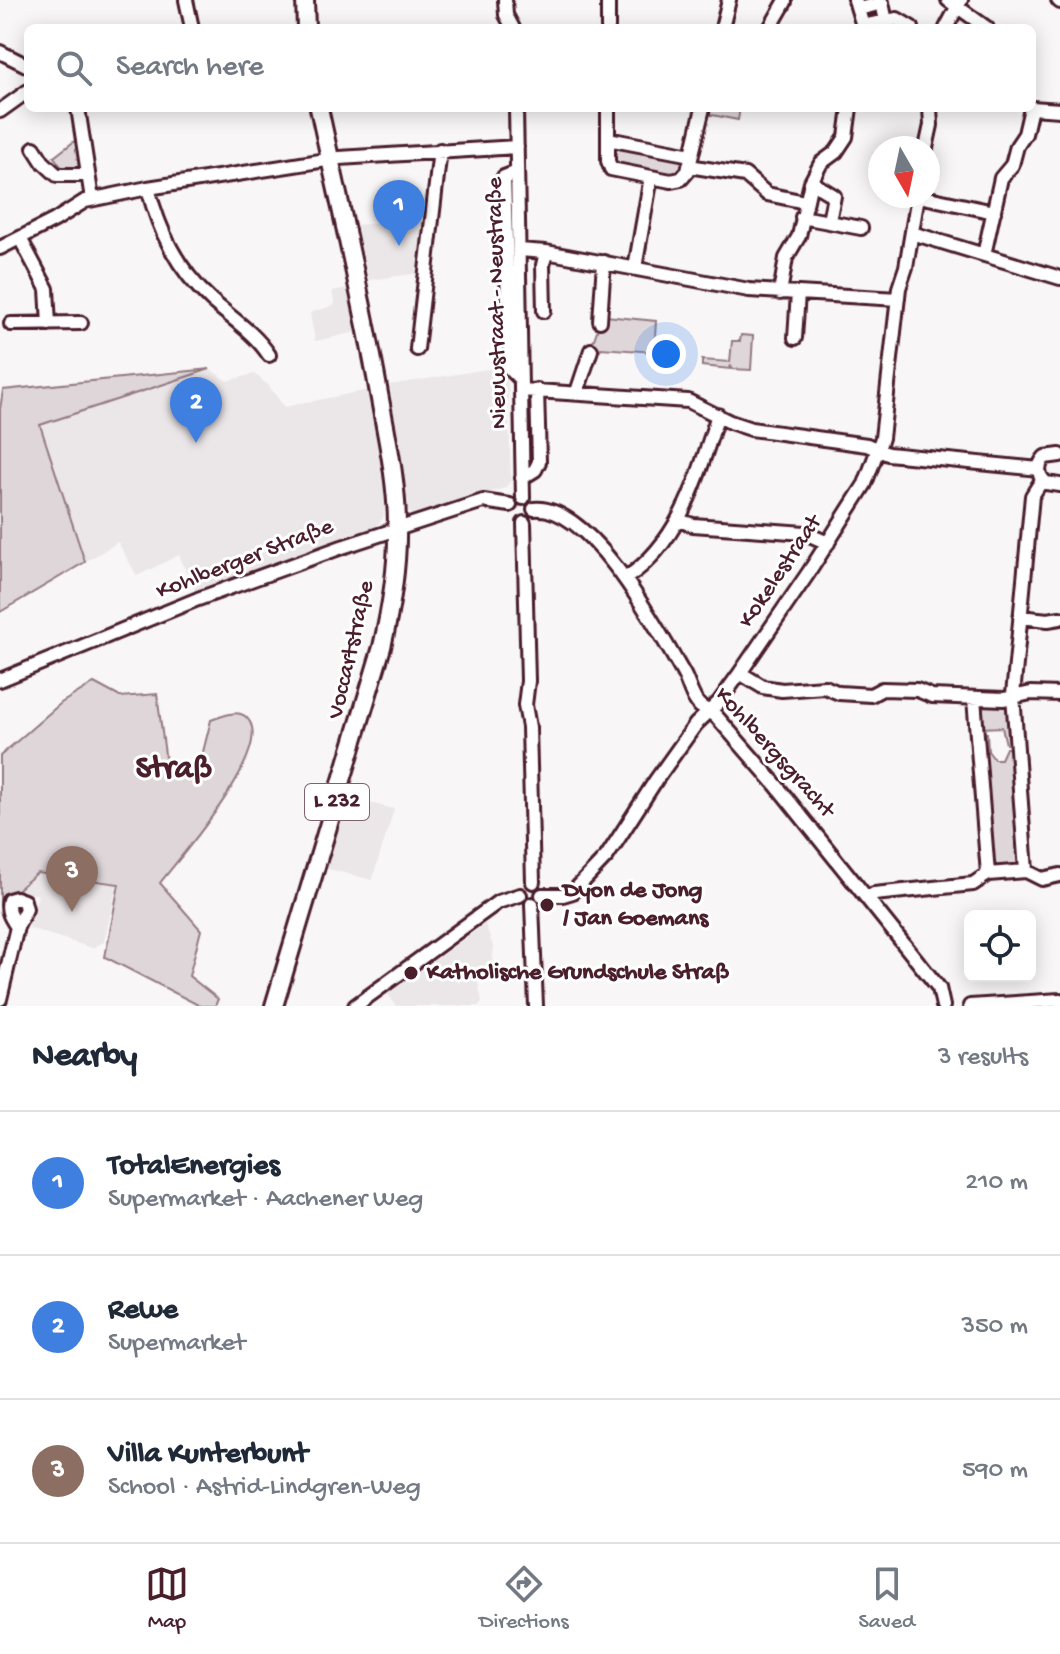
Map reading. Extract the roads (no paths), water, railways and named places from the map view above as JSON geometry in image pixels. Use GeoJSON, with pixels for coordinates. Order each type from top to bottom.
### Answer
{"type":"FeatureCollection","features":[{"type":"Feature","properties":{"kind":"main road"},"geometry":{"type":"LineString","coordinates":[[305,0],[306,24]]}},
{"type":"Feature","properties":{"kind":"main road","name":"Voccartstraße"},"geometry":{"type":"LineString","coordinates":[[274,1006],[382,647],[392,592],[397,528],[392,465],[368,335],[320,112]]}},
{"type":"Feature","properties":{"kind":"street"},"geometry":{"type":"LineString","coordinates":[[186,0],[191,24]]}},
{"type":"Feature","properties":{"kind":"street"},"geometry":{"type":"LineString","coordinates":[[608,0],[608,24]]}},
{"type":"Feature","properties":{"kind":"street"},"geometry":{"type":"LineString","coordinates":[[723,24],[729,0]]}},
{"type":"Feature","properties":{"kind":"street"},"geometry":{"type":"LineString","coordinates":[[506,1],[506,15],[511,24]]}},
{"type":"Feature","properties":{"kind":"street"},"geometry":{"type":"LineString","coordinates":[[772,24],[785,2]]}},
{"type":"Feature","properties":{"kind":"street"},"geometry":{"type":"LineString","coordinates":[[948,24],[956,2],[982,24]]}},
{"type":"Feature","properties":{"kind":"street"},"geometry":{"type":"LineString","coordinates":[[862,24],[857,4],[882,3],[886,21]]}},
{"type":"Feature","properties":{"kind":"street"},"geometry":{"type":"LineString","coordinates":[[874,24],[897,19],[905,24]]}},
{"type":"Feature","properties":{"kind":"street"},"geometry":{"type":"LineString","coordinates":[[0,52],[24,64]]}},
{"type":"Feature","properties":{"kind":"street"},"geometry":{"type":"LineString","coordinates":[[0,111],[24,94]]}},
{"type":"Feature","properties":{"kind":"street"},"geometry":{"type":"LineString","coordinates":[[1036,108],[1060,110]]}},
{"type":"Feature","properties":{"kind":"street"},"geometry":{"type":"LineString","coordinates":[[79,112],[92,199]]}},
{"type":"Feature","properties":{"kind":"street","name":"Nieuwstraat - Neustraße"},"geometry":{"type":"LineString","coordinates":[[516,112],[523,498]]}},
{"type":"Feature","properties":{"kind":"street"},"geometry":{"type":"LineString","coordinates":[[608,112],[608,161],[611,169],[676,181],[685,176],[702,112]]}},
{"type":"Feature","properties":{"kind":"street"},"geometry":{"type":"LineString","coordinates":[[780,293],[786,258],[799,236],[811,182],[821,163],[836,152],[846,137],[847,112]]}},
{"type":"Feature","properties":{"kind":"street"},"geometry":{"type":"LineString","coordinates":[[929,136],[930,112]]}},
{"type":"Feature","properties":{"kind":"street"},"geometry":{"type":"LineString","coordinates":[[984,255],[1001,178],[1012,165],[1031,112]]}},
{"type":"Feature","properties":{"kind":"street"},"geometry":{"type":"LineString","coordinates":[[608,139],[745,175],[767,194],[805,202]]}},
{"type":"Feature","properties":{"kind":"street"},"geometry":{"type":"LineString","coordinates":[[0,248],[55,220],[78,203],[148,188],[330,159],[517,147]]}},
{"type":"Feature","properties":{"kind":"street"},"geometry":{"type":"LineString","coordinates":[[34,148],[57,175],[88,175]]}},
{"type":"Feature","properties":{"kind":"street"},"geometry":{"type":"LineString","coordinates":[[417,349],[440,150]]}},
{"type":"Feature","properties":{"kind":"street"},"geometry":{"type":"LineString","coordinates":[[517,172],[504,177],[510,369],[521,385],[537,390],[688,401],[730,422],[766,433],[867,445],[879,451],[1041,474],[1050,485],[1060,485]]}},
{"type":"Feature","properties":{"kind":"street"},"geometry":{"type":"LineString","coordinates":[[635,268],[651,177]]}},
{"type":"Feature","properties":{"kind":"street"},"geometry":{"type":"LineString","coordinates":[[811,182],[834,196],[829,221]]}},
{"type":"Feature","properties":{"kind":"street"},"geometry":{"type":"LineString","coordinates":[[148,188],[165,238],[184,272],[213,302],[259,339],[269,355]]}},
{"type":"Feature","properties":{"kind":"street"},"geometry":{"type":"LineString","coordinates":[[940,200],[994,212]]}},
{"type":"Feature","properties":{"kind":"street","name":"Kokelestraat"},"geometry":{"type":"LineString","coordinates":[[537,900],[573,892],[607,856],[701,718],[740,673],[865,484],[879,451],[898,299],[917,208]]}},
{"type":"Feature","properties":{"kind":"street"},"geometry":{"type":"LineString","coordinates":[[802,217],[861,228]]}},
{"type":"Feature","properties":{"kind":"street"},"geometry":{"type":"LineString","coordinates":[[912,233],[1060,278]]}},
{"type":"Feature","properties":{"kind":"street"},"geometry":{"type":"LineString","coordinates":[[20,238],[47,289],[49,324]]}},
{"type":"Feature","properties":{"kind":"street"},"geometry":{"type":"LineString","coordinates":[[519,250],[604,262],[749,290],[898,299]]}},
{"type":"Feature","properties":{"kind":"street"},"geometry":{"type":"LineString","coordinates":[[544,311],[543,265],[546,252]]}},
{"type":"Feature","properties":{"kind":"street"},"geometry":{"type":"LineString","coordinates":[[600,321],[604,262]]}},
{"type":"Feature","properties":{"kind":"street"},"geometry":{"type":"LineString","coordinates":[[795,338],[798,293]]}},
{"type":"Feature","properties":{"kind":"street"},"geometry":{"type":"LineString","coordinates":[[11,324],[81,323]]}},
{"type":"Feature","properties":{"kind":"street"},"geometry":{"type":"LineString","coordinates":[[577,392],[591,350]]}},
{"type":"Feature","properties":{"kind":"street"},"geometry":{"type":"LineString","coordinates":[[522,478],[535,470],[539,462],[537,390]]}},
{"type":"Feature","properties":{"kind":"street"},"geometry":{"type":"LineString","coordinates":[[626,578],[648,562],[678,520],[691,494],[718,415]]}},
{"type":"Feature","properties":{"kind":"street"},"geometry":{"type":"LineString","coordinates":[[1026,871],[1013,695],[1032,496],[1045,457],[1060,455]]}},
{"type":"Feature","properties":{"kind":"street"},"geometry":{"type":"LineString","coordinates":[[523,498],[530,501],[534,509],[532,518],[516,523],[511,518],[510,505],[514,500],[523,498]]}},
{"type":"Feature","properties":{"kind":"street","name":"Kohlberger Straße"},"geometry":{"type":"LineString","coordinates":[[0,680],[198,599],[397,528],[483,501],[510,505]]}},
{"type":"Feature","properties":{"kind":"street","name":"Kohlbergsgracht"},"geometry":{"type":"LineString","coordinates":[[534,509],[556,512],[577,526],[626,578],[688,680],[700,706],[710,710],[776,785],[868,898],[939,988],[943,1006]]}},
{"type":"Feature","properties":{"kind":"street"},"geometry":{"type":"LineString","coordinates":[[678,520],[699,525],[805,533],[828,543]]}},
{"type":"Feature","properties":{"kind":"street"},"geometry":{"type":"LineString","coordinates":[[524,523],[528,681],[525,705],[529,727],[533,882]]}},
{"type":"Feature","properties":{"kind":"street"},"geometry":{"type":"LineString","coordinates":[[1020,617],[1060,618]]}},
{"type":"Feature","properties":{"kind":"street"},"geometry":{"type":"LineString","coordinates":[[740,673],[770,689],[825,687],[839,693],[871,695],[882,689],[917,690],[932,696],[1004,699],[1013,695],[1060,694]]}},
{"type":"Feature","properties":{"kind":"street"},"geometry":{"type":"LineString","coordinates":[[974,698],[988,874]]}},
{"type":"Feature","properties":{"kind":"street"},"geometry":{"type":"LineString","coordinates":[[868,898],[874,894],[973,884],[988,874],[1026,871],[1042,879],[1060,875]]}},
{"type":"Feature","properties":{"kind":"street"},"geometry":{"type":"LineString","coordinates":[[520,895],[523,885],[533,882],[541,887],[537,900],[536,1006]]}},
{"type":"Feature","properties":{"kind":"street"},"geometry":{"type":"LineString","coordinates":[[520,895],[525,902],[537,900]]}},
{"type":"Feature","properties":{"kind":"street"},"geometry":{"type":"LineString","coordinates":[[355,1006],[498,902],[520,895]]}},
{"type":"Feature","properties":{"kind":"street"},"geometry":{"type":"LineString","coordinates":[[0,999],[17,927]]}},
{"type":"Feature","properties":{"kind":"street"},"geometry":{"type":"LineString","coordinates":[[970,1006],[1060,1000]]}},
{"type":"Feature","properties":{"kind":"place","name":"TotalEnergies"},"geometry":{"type":"Point","coordinates":[399,246]}},
{"type":"Feature","properties":{"kind":"place","name":"Rewe"},"geometry":{"type":"Point","coordinates":[196,443]}},
{"type":"Feature","properties":{"kind":"place","name":"Dyon de Jong / Jan Goemans"},"geometry":{"type":"Point","coordinates":[547,905]}},
{"type":"Feature","properties":{"kind":"place","name":"Villa Kunterbunt"},"geometry":{"type":"Point","coordinates":[72,912]}},
{"type":"Feature","properties":{"kind":"place","name":"Katholische Grundschule Straß"},"geometry":{"type":"Point","coordinates":[411,973]}},
{"type":"Feature","properties":{"kind":"district","name":"Straß"},"geometry":{"type":"Point","coordinates":[174,770]}}]}
